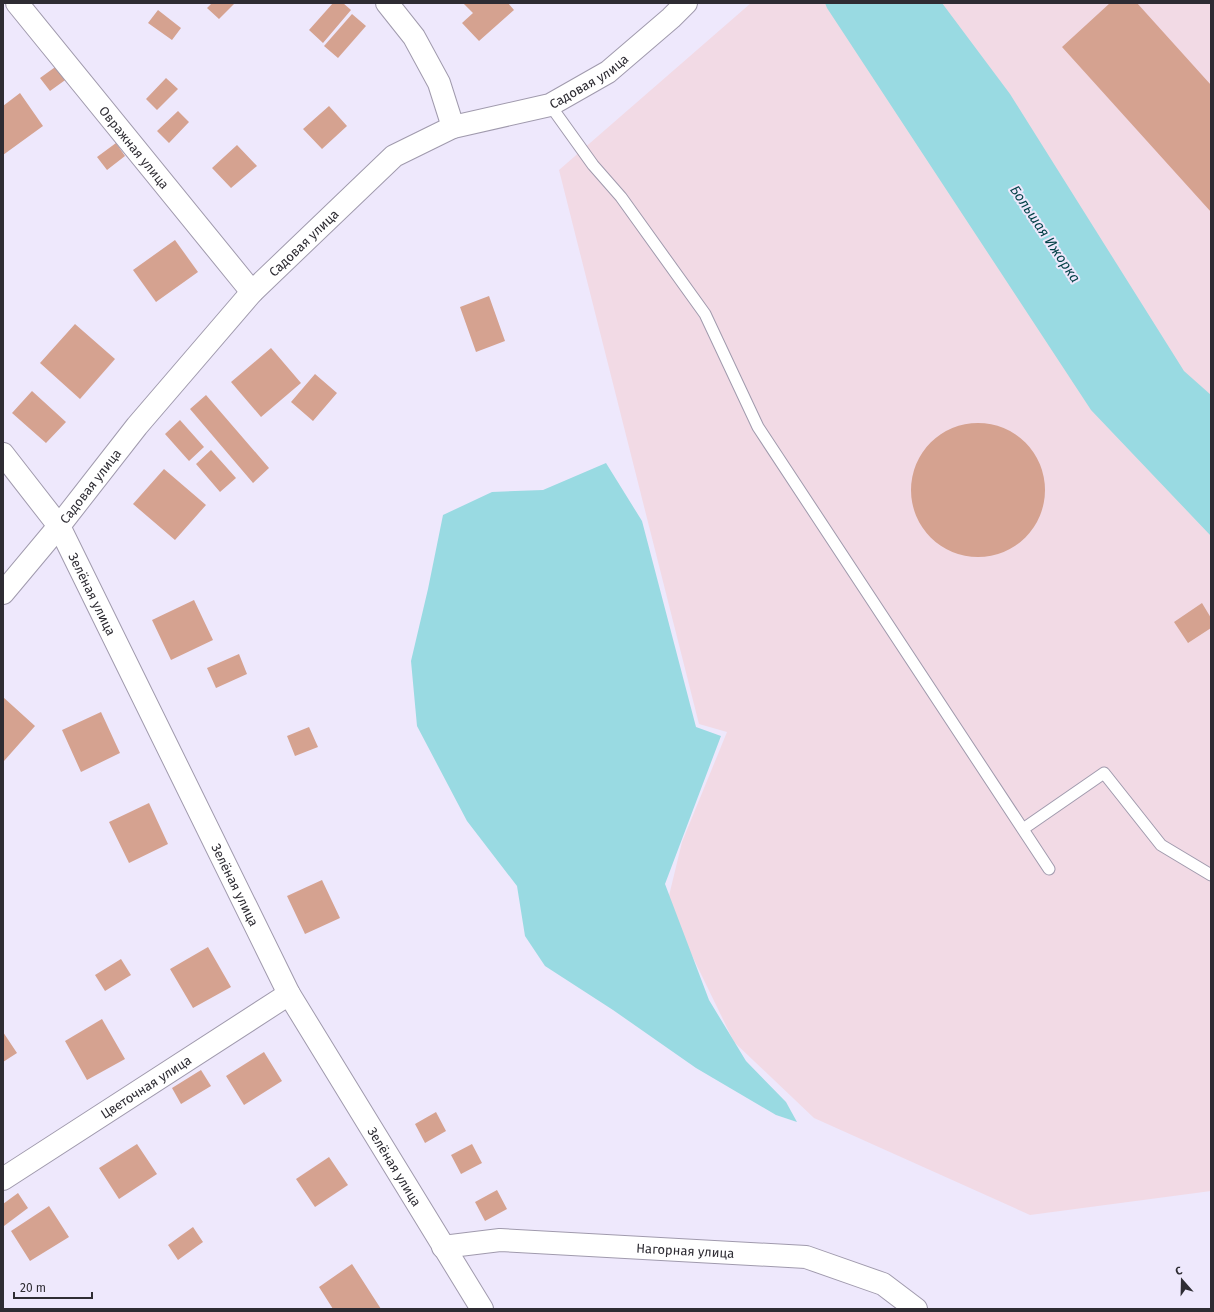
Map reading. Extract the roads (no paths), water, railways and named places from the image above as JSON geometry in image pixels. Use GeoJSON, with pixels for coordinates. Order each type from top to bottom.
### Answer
{"type":"FeatureCollection","features":[{"type":"Feature","properties":{"kind":"street","name":"Овражная улица"},"geometry":{"type":"LineString","coordinates":[[17,3],[252,292]]}},
{"type":"Feature","properties":{"kind":"street"},"geometry":{"type":"LineString","coordinates":[[387,3],[414,37],[439,83],[453,128]]}},
{"type":"Feature","properties":{"kind":"street","name":"Садовая улица"},"geometry":{"type":"LineString","coordinates":[[3,593],[59,526],[137,426],[252,292],[394,156],[453,128],[550,105],[608,72],[671,18],[686,3]]}},
{"type":"Feature","properties":{"kind":"street","name":"Зелёная улица"},"geometry":{"type":"LineString","coordinates":[[3,454],[59,526],[289,994],[482,1309]]}},
{"type":"Feature","properties":{"kind":"street","name":"Цветочная улица"},"geometry":{"type":"LineString","coordinates":[[3,1179],[289,994]]}},
{"type":"Feature","properties":{"kind":"street","name":"Нагорная улица"},"geometry":{"type":"LineString","coordinates":[[443,1247],[500,1240],[806,1257],[883,1284],[916,1309]]}},
{"type":"Feature","properties":{"kind":"lane"},"geometry":{"type":"LineString","coordinates":[[550,105],[593,165],[621,197],[705,314],[758,427],[1049,870]]}},
{"type":"Feature","properties":{"kind":"lane"},"geometry":{"type":"LineString","coordinates":[[1023,829],[1104,773],[1161,845],[1211,875]]}},
{"type":"Feature","properties":{"kind":"water","name":"Большая Ижорка"},"geometry":{"type":"Polygon","coordinates":[[[825,3],[942,3],[1010,94],[1184,371],[1211,395],[1211,536],[1091,410],[825,3]]]}},
{"type":"Feature","properties":{"kind":"water"},"geometry":{"type":"Polygon","coordinates":[[[606,463],[642,521],[696,727],[721,736],[665,884],[709,1000],[746,1061],[786,1102],[797,1122],[776,1115],[696,1068],[613,1010],[545,966],[525,936],[517,886],[467,821],[417,726],[411,661],[443,515],[492,492],[543,490],[606,463]]]}}]}
